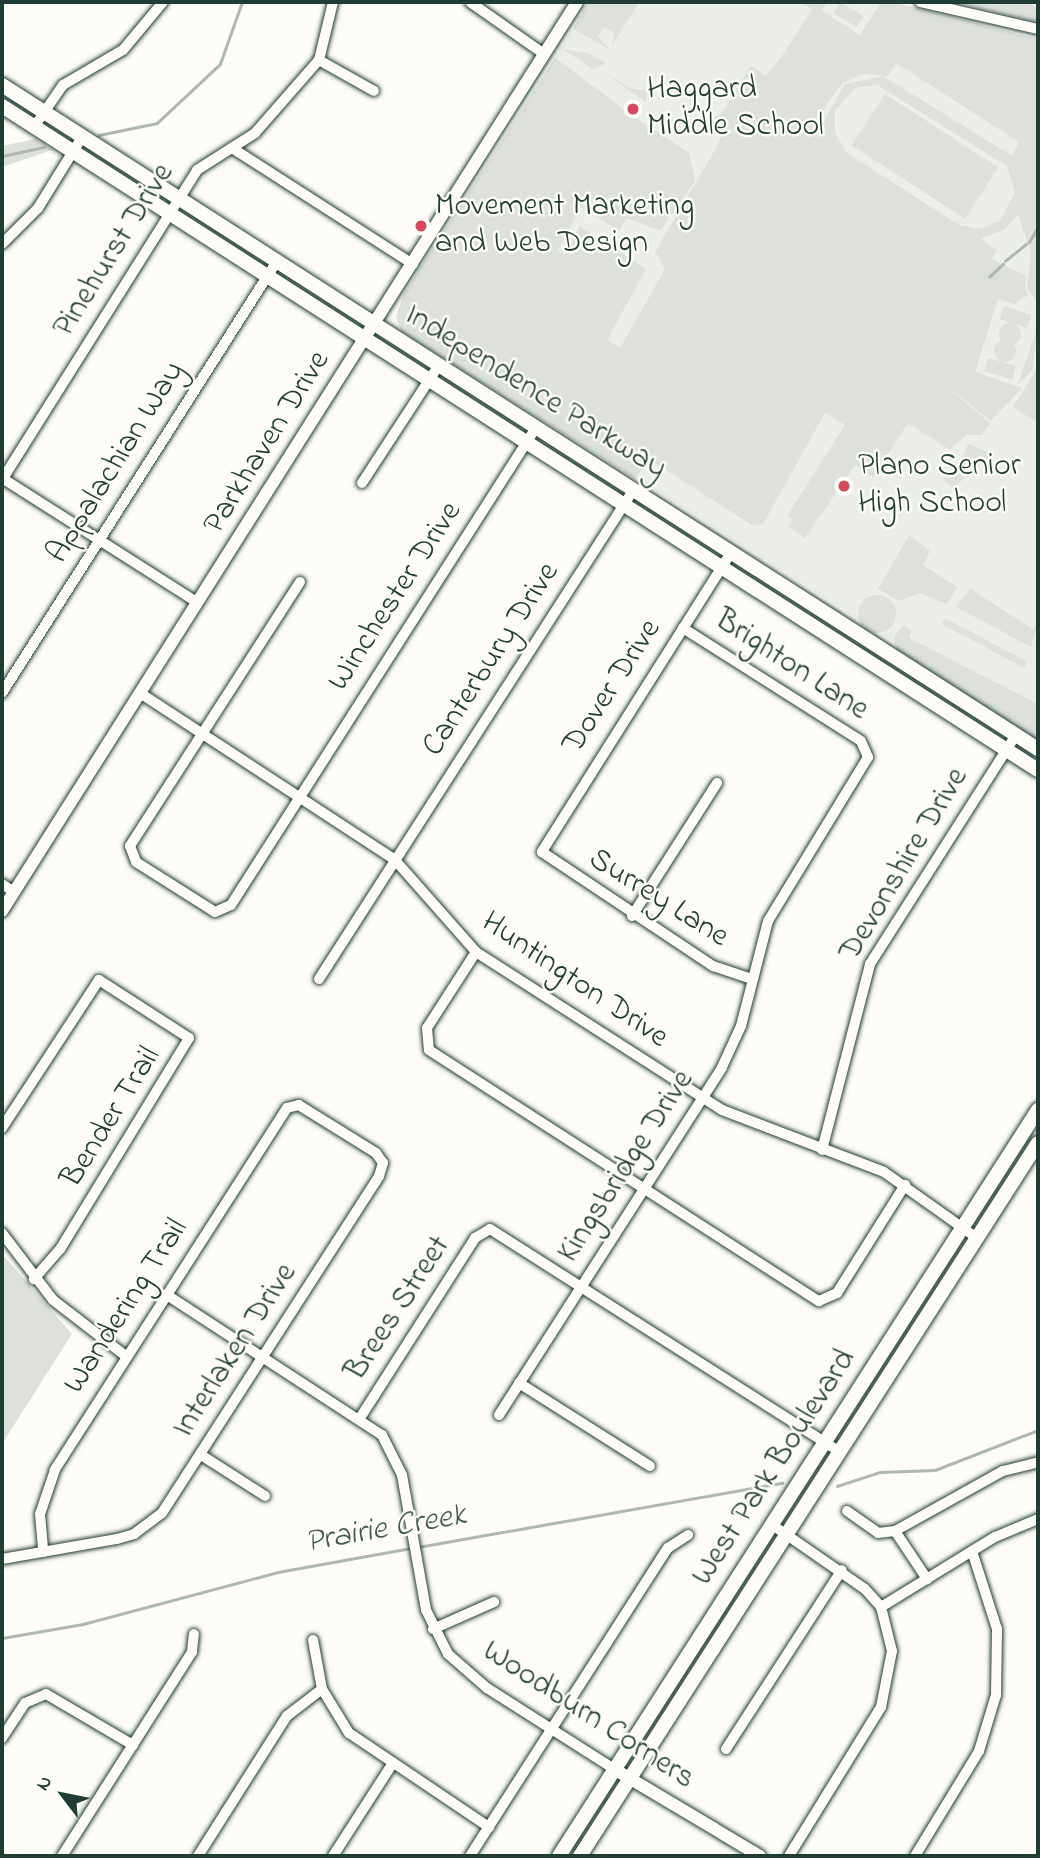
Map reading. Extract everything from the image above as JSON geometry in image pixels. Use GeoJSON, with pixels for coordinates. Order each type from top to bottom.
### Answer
{"type":"FeatureCollection","features":[{"type":"Feature","properties":{"kind":"main road","name":"Independence Parkway"},"geometry":{"type":"LineString","coordinates":[[2,85],[1038,749]]}},
{"type":"Feature","properties":{"kind":"main road","name":"Independence Parkway"},"geometry":{"type":"LineString","coordinates":[[2,106],[1038,770]]}},
{"type":"Feature","properties":{"kind":"main road","name":"West Park Boulevard"},"geometry":{"type":"LineString","coordinates":[[558,1856],[1038,1110]]}},
{"type":"Feature","properties":{"kind":"main road","name":"West Park Boulevard"},"geometry":{"type":"LineString","coordinates":[[580,1856],[1038,1143]]}},
{"type":"Feature","properties":{"kind":"street"},"geometry":{"type":"LineString","coordinates":[[34,127],[70,80],[135,39],[163,2]]}},
{"type":"Feature","properties":{"kind":"street","name":"Pinehurst Drive"},"geometry":{"type":"LineString","coordinates":[[2,479],[202,164],[232,148],[265,124],[319,60],[332,2]]}},
{"type":"Feature","properties":{"kind":"street"},"geometry":{"type":"LineString","coordinates":[[470,2],[544,54]]}},
{"type":"Feature","properties":{"kind":"street","name":"Parkhaven Drive"},"geometry":{"type":"LineString","coordinates":[[2,911],[577,2]]}},
{"type":"Feature","properties":{"kind":"street"},"geometry":{"type":"LineString","coordinates":[[920,2],[1038,29]]}},
{"type":"Feature","properties":{"kind":"street"},"geometry":{"type":"LineString","coordinates":[[319,60],[374,91]]}},
{"type":"Feature","properties":{"kind":"street"},"geometry":{"type":"LineString","coordinates":[[2,244],[38,208],[82,137]]}},
{"type":"Feature","properties":{"kind":"street"},"geometry":{"type":"LineString","coordinates":[[232,148],[412,264]]}},
{"type":"Feature","properties":{"kind":"street","name":"Appalachian Way"},"geometry":{"type":"LineString","coordinates":[[2,693],[276,261]]}},
{"type":"Feature","properties":{"kind":"street"},"geometry":{"type":"LineString","coordinates":[[362,483],[439,365]]}},
{"type":"Feature","properties":{"kind":"street","name":"Winchester Drive"},"geometry":{"type":"LineString","coordinates":[[202,734],[129,852],[208,909],[227,911],[537,426]]}},
{"type":"Feature","properties":{"kind":"street"},"geometry":{"type":"LineString","coordinates":[[2,479],[198,603]]}},
{"type":"Feature","properties":{"kind":"street","name":"Canterbury Drive"},"geometry":{"type":"LineString","coordinates":[[319,979],[634,489]]}},
{"type":"Feature","properties":{"kind":"street","name":"Dover Drive"},"geometry":{"type":"LineString","coordinates":[[542,852],[732,551]]}},
{"type":"Feature","properties":{"kind":"street"},"geometry":{"type":"LineString","coordinates":[[202,734],[300,582]]}},
{"type":"Feature","properties":{"kind":"street","name":"Brighton Lane"},"geometry":{"type":"LineString","coordinates":[[683,628],[869,750]]}},
{"type":"Feature","properties":{"kind":"street","name":"Huntington Drive"},"geometry":{"type":"LineString","coordinates":[[140,693],[395,860],[477,952],[754,1127],[822,1150],[905,1185],[965,1225],[977,1238]]}},
{"type":"Feature","properties":{"kind":"street","name":"Devonshire Drive"},"geometry":{"type":"LineString","coordinates":[[822,1150],[870,964],[1016,735]]}},
{"type":"Feature","properties":{"kind":"street","name":"Kingsbridge Drive"},"geometry":{"type":"LineString","coordinates":[[499,1415],[703,1097],[732,1047],[772,913],[869,750]]}},
{"type":"Feature","properties":{"kind":"street"},"geometry":{"type":"LineString","coordinates":[[632,916],[717,783]]}},
{"type":"Feature","properties":{"kind":"street","name":"Surrey Lane"},"geometry":{"type":"LineString","coordinates":[[542,852],[632,916],[713,966],[752,979]]}},
{"type":"Feature","properties":{"kind":"street"},"geometry":{"type":"LineString","coordinates":[[2,884],[14,892]]}},
{"type":"Feature","properties":{"kind":"street"},"geometry":{"type":"LineString","coordinates":[[477,952],[427,1028],[425,1045],[644,1188],[825,1301],[905,1185]]}},
{"type":"Feature","properties":{"kind":"street","name":"Bender Trail"},"geometry":{"type":"LineString","coordinates":[[2,1128],[99,980],[180,1028],[189,1045],[60,1249],[34,1279]]}},
{"type":"Feature","properties":{"kind":"street","name":"Wandering Trail"},"geometry":{"type":"LineString","coordinates":[[43,1552],[40,1514],[47,1484],[167,1294],[293,1105]]}},
{"type":"Feature","properties":{"kind":"street","name":"Interlaken Drive"},"geometry":{"type":"LineString","coordinates":[[2,1559],[43,1552],[148,1526],[201,1455],[383,1163],[293,1105]]}},
{"type":"Feature","properties":{"kind":"street","name":"Brees Street"},"geometry":{"type":"LineString","coordinates":[[360,1418],[485,1229],[582,1286]]}},
{"type":"Feature","properties":{"kind":"street"},"geometry":{"type":"LineString","coordinates":[[2,1233],[34,1279],[76,1320],[127,1357]]}},
{"type":"Feature","properties":{"kind":"street"},"geometry":{"type":"LineString","coordinates":[[582,1286],[840,1451]]}},
{"type":"Feature","properties":{"kind":"street","name":"Woodburn Corners"},"geometry":{"type":"LineString","coordinates":[[167,1294],[360,1418],[394,1452],[433,1629],[472,1677],[630,1780],[760,1856]]}},
{"type":"Feature","properties":{"kind":"street"},"geometry":{"type":"LineString","coordinates":[[519,1383],[650,1466]]}},
{"type":"Feature","properties":{"kind":"street"},"geometry":{"type":"LineString","coordinates":[[201,1455],[265,1496]]}},
{"type":"Feature","properties":{"kind":"street"},"geometry":{"type":"LineString","coordinates":[[848,1511],[878,1533],[895,1531],[1003,1471],[1038,1462]]}},
{"type":"Feature","properties":{"kind":"street"},"geometry":{"type":"LineString","coordinates":[[881,1606],[972,1551],[1038,1519]]}},
{"type":"Feature","properties":{"kind":"street"},"geometry":{"type":"LineString","coordinates":[[771,1524],[842,1570],[881,1606],[892,1660],[885,1699],[789,1856]]}},
{"type":"Feature","properties":{"kind":"street"},"geometry":{"type":"LineString","coordinates":[[895,1531],[926,1579]]}},
{"type":"Feature","properties":{"kind":"street"},"geometry":{"type":"LineString","coordinates":[[470,1856],[668,1548],[688,1535]]}},
{"type":"Feature","properties":{"kind":"street"},"geometry":{"type":"LineString","coordinates":[[915,1856],[979,1751],[996,1695],[997,1629],[972,1551]]}},
{"type":"Feature","properties":{"kind":"street"},"geometry":{"type":"LineString","coordinates":[[726,1749],[842,1570]]}},
{"type":"Feature","properties":{"kind":"street"},"geometry":{"type":"LineString","coordinates":[[433,1629],[494,1602]]}},
{"type":"Feature","properties":{"kind":"street"},"geometry":{"type":"LineString","coordinates":[[62,1856],[192,1652],[194,1634]]}},
{"type":"Feature","properties":{"kind":"street"},"geometry":{"type":"LineString","coordinates":[[313,1640],[322,1689],[349,1733],[391,1766],[489,1828]]}},
{"type":"Feature","properties":{"kind":"street"},"geometry":{"type":"LineString","coordinates":[[198,1856],[287,1716],[322,1689]]}},
{"type":"Feature","properties":{"kind":"street"},"geometry":{"type":"LineString","coordinates":[[2,1738],[25,1703],[46,1694],[133,1745]]}},
{"type":"Feature","properties":{"kind":"street"},"geometry":{"type":"LineString","coordinates":[[334,1856],[391,1766]]}},
{"type":"Feature","properties":{"kind":"shaded area"},"geometry":{"type":"Polygon","coordinates":[[[588,2],[638,4],[612,45],[614,32],[604,27],[598,36],[609,49],[573,29],[588,2]]]}},
{"type":"Feature","properties":{"kind":"shaded area","name":"Plano Senior High School"},"geometry":{"type":"Polygon","coordinates":[[[590,2],[888,2],[1038,153],[1038,734],[405,330],[509,130],[590,2]]]}},
{"type":"Feature","properties":{"kind":"shaded area","name":"Plano Senior High School"},"geometry":{"type":"Polygon","coordinates":[[[801,2],[827,2],[822,11],[860,35],[881,2],[893,2],[1038,39],[1038,302],[1027,289],[1031,252],[1018,215],[1005,229],[981,239],[997,250],[992,259],[1026,276],[1025,289],[1028,295],[1015,304],[998,299],[975,372],[1022,388],[991,421],[935,376],[990,423],[982,435],[966,435],[950,450],[908,423],[873,477],[855,465],[805,538],[788,527],[793,520],[787,516],[845,425],[825,413],[763,524],[753,526],[649,459],[635,479],[401,331],[396,317],[404,293],[555,58],[625,110],[627,102],[629,113],[689,153],[695,181],[660,231],[627,218],[619,231],[581,207],[557,251],[565,254],[580,226],[646,269],[607,340],[620,348],[665,269],[655,252],[719,143],[721,132],[711,119],[721,114],[751,66],[766,76],[812,9],[801,2]],[[896,63],[888,76],[863,74],[843,83],[825,106],[823,123],[845,84],[883,76],[1012,156],[1019,142],[896,63]],[[877,85],[856,88],[835,110],[835,133],[847,153],[959,225],[980,229],[1000,221],[1015,192],[1007,166],[877,85]]]}},
{"type":"Feature","properties":{"kind":"shaded area"},"geometry":{"type":"Polygon","coordinates":[[[840,2],[863,16],[856,27],[833,13],[840,2]]]}},
{"type":"Feature","properties":{"kind":"shaded area"},"geometry":{"type":"Polygon","coordinates":[[[954,2],[1028,2],[1038,8],[1038,22],[954,2]]]}},
{"type":"Feature","properties":{"kind":"shaded area"},"geometry":{"type":"Polygon","coordinates":[[[563,49],[589,53],[605,63],[594,70],[563,49]]]}},
{"type":"Feature","properties":{"kind":"shaded area"},"geometry":{"type":"Polygon","coordinates":[[[599,69],[631,89],[648,90],[646,102],[599,69]]]}},
{"type":"Feature","properties":{"kind":"shaded area"},"geometry":{"type":"Polygon","coordinates":[[[885,94],[998,168],[965,219],[852,145],[885,94]]]}},
{"type":"Feature","properties":{"kind":"shaded area"},"geometry":{"type":"Polygon","coordinates":[[[36,139],[52,150],[2,167],[2,146],[36,139]]]}},
{"type":"Feature","properties":{"kind":"shaded area"},"geometry":{"type":"Polygon","coordinates":[[[1004,306],[1032,315],[1027,328],[1000,319],[1004,306]]]}},
{"type":"Feature","properties":{"kind":"shaded area"},"geometry":{"type":"Polygon","coordinates":[[[1010,323],[1018,326],[1021,334],[1018,342],[1010,345],[1002,342],[999,334],[1002,326],[1010,323]]]}},
{"type":"Feature","properties":{"kind":"shaded area"},"geometry":{"type":"Polygon","coordinates":[[[1038,326],[1032,371],[1018,384],[1038,326]]]}},
{"type":"Feature","properties":{"kind":"shaded area"},"geometry":{"type":"Polygon","coordinates":[[[1005,340],[1013,343],[1016,351],[1013,359],[1005,362],[997,359],[994,351],[997,343],[1005,340]]]}},
{"type":"Feature","properties":{"kind":"shaded area"},"geometry":{"type":"Polygon","coordinates":[[[988,358],[1016,366],[1012,379],[984,371],[988,358]]]}},
{"type":"Feature","properties":{"kind":"shaded area"},"geometry":{"type":"Polygon","coordinates":[[[1038,367],[1038,423],[1013,407],[1038,367]]]}},
{"type":"Feature","properties":{"kind":"shaded area"},"geometry":{"type":"Polygon","coordinates":[[[968,444],[992,454],[953,488],[943,480],[952,467],[958,469],[968,444]]]}},
{"type":"Feature","properties":{"kind":"shaded area"},"geometry":{"type":"Polygon","coordinates":[[[909,535],[930,551],[923,565],[957,587],[947,604],[919,593],[899,601],[878,589],[909,535]]]}},
{"type":"Feature","properties":{"kind":"shaded area"},"geometry":{"type":"Polygon","coordinates":[[[970,589],[1033,629],[1038,622],[1031,647],[956,607],[970,589]]]}},
{"type":"Feature","properties":{"kind":"shaded area"},"geometry":{"type":"Polygon","coordinates":[[[877,595],[890,601],[896,614],[890,627],[877,633],[864,627],[858,614],[864,601],[877,595]]]}},
{"type":"Feature","properties":{"kind":"shaded area"},"geometry":{"type":"Polygon","coordinates":[[[945,618],[1027,662],[1024,668],[942,624],[945,618]]]}},
{"type":"Feature","properties":{"kind":"shaded area"},"geometry":{"type":"Polygon","coordinates":[[[903,625],[912,631],[909,638],[1038,704],[1038,741],[896,650],[894,637],[903,625]]]}},
{"type":"Feature","properties":{"kind":"shaded area"},"geometry":{"type":"Polygon","coordinates":[[[2,1254],[72,1334],[2,1444],[2,1254]]]}},
{"type":"Feature","properties":{"kind":"waterway"},"geometry":{"type":"LineString","coordinates":[[99,135],[157,123],[220,64],[242,2]]}},
{"type":"Feature","properties":{"kind":"waterway"},"geometry":{"type":"LineString","coordinates":[[2,156],[44,147]]}},
{"type":"Feature","properties":{"kind":"waterway"},"geometry":{"type":"LineString","coordinates":[[1029,242],[1038,227]]}},
{"type":"Feature","properties":{"kind":"waterway"},"geometry":{"type":"LineString","coordinates":[[1005,261],[1026,244]]}},
{"type":"Feature","properties":{"kind":"waterway"},"geometry":{"type":"LineString","coordinates":[[989,277],[1003,264]]}},
{"type":"Feature","properties":{"kind":"waterway","name":"Prairie Creek"},"geometry":{"type":"LineString","coordinates":[[837,1486],[880,1472],[935,1470],[1038,1430]]}},
{"type":"Feature","properties":{"kind":"waterway","name":"Prairie Creek"},"geometry":{"type":"LineString","coordinates":[[418,1547],[782,1483]]}},
{"type":"Feature","properties":{"kind":"waterway","name":"Prairie Creek"},"geometry":{"type":"LineString","coordinates":[[2,1638],[83,1624],[278,1572],[412,1548]]}},
{"type":"Feature","properties":{"kind":"place","name":"Haggard Middle School"},"geometry":{"type":"Point","coordinates":[633,109]}},
{"type":"Feature","properties":{"kind":"place","name":"Movement Marketing and Web Design"},"geometry":{"type":"Point","coordinates":[421,226]}},
{"type":"Feature","properties":{"kind":"place","name":"Plano Senior High School"},"geometry":{"type":"Point","coordinates":[844,486]}}]}
